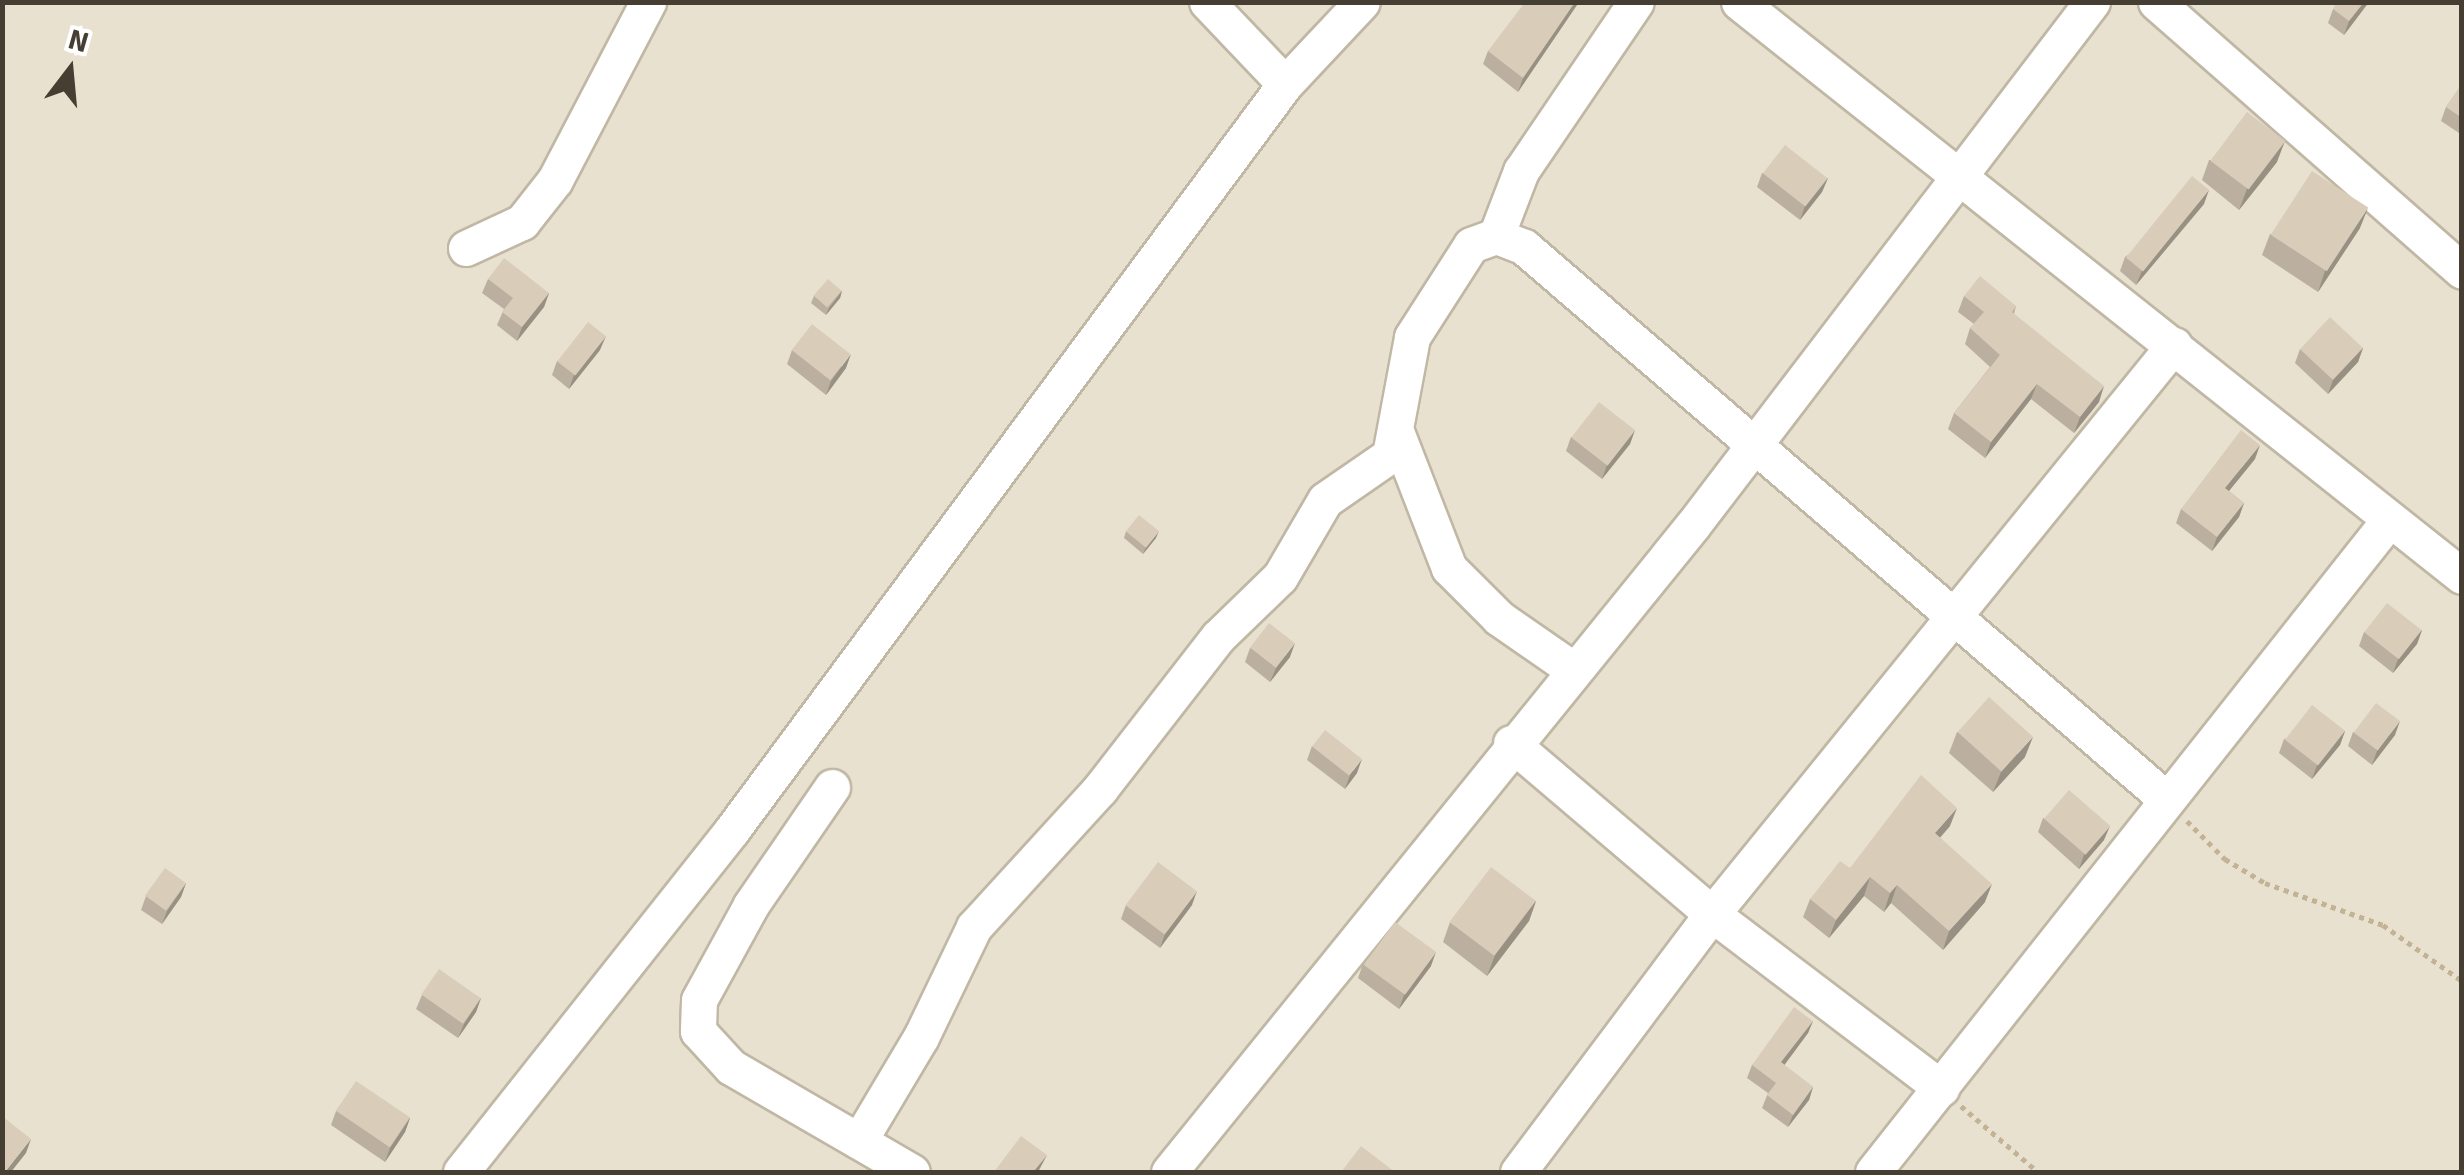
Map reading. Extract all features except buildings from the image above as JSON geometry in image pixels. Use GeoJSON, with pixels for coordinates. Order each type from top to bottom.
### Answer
{"type":"FeatureCollection","features":[{"type":"Feature","properties":{"kind":"street"},"geometry":{"type":"LineString","coordinates":[[466,248],[522,222],[556,180],[648,2]]}},
{"type":"Feature","properties":{"kind":"street"},"geometry":{"type":"LineString","coordinates":[[1207,2],[1285,84]]}},
{"type":"Feature","properties":{"kind":"street"},"geometry":{"type":"LineString","coordinates":[[461,1172],[732,830],[1285,84],[1362,2]]}},
{"type":"Feature","properties":{"kind":"street"},"geometry":{"type":"LineString","coordinates":[[1496,236],[1521,171],[1636,2]]}},
{"type":"Feature","properties":{"kind":"street"},"geometry":{"type":"LineString","coordinates":[[1739,2],[2462,576]]}},
{"type":"Feature","properties":{"kind":"street"},"geometry":{"type":"LineString","coordinates":[[1169,1172],[1754,443],[2092,2]]}},
{"type":"Feature","properties":{"kind":"street"},"geometry":{"type":"LineString","coordinates":[[2156,2],[2462,271]]}},
{"type":"Feature","properties":{"kind":"street"},"geometry":{"type":"LineString","coordinates":[[859,1141],[921,1038],[974,926],[1100,789],[1218,637],[1280,576],[1325,500],[1376,469],[1397,434],[1412,337],[1471,245],[1496,236],[1524,247],[2165,798]]}},
{"type":"Feature","properties":{"kind":"street"},"geometry":{"type":"LineString","coordinates":[[1518,1172],[1712,914],[1952,614],[2174,346]]}},
{"type":"Feature","properties":{"kind":"street"},"geometry":{"type":"LineString","coordinates":[[1397,434],[1449,568],[1499,618],[1574,670]]}},
{"type":"Feature","properties":{"kind":"street"},"geometry":{"type":"LineString","coordinates":[[1873,1172],[2165,798],[2389,520]]}},
{"type":"Feature","properties":{"kind":"street"},"geometry":{"type":"LineString","coordinates":[[1510,743],[1712,914],[1941,1088]]}},
{"type":"Feature","properties":{"kind":"street"},"geometry":{"type":"LineString","coordinates":[[832,787],[742,920],[698,1000],[698,1031],[732,1067],[912,1172]]}},
{"type":"Feature","properties":{"kind":"path"},"geometry":{"type":"LineString","coordinates":[[2165,798],[2225,860],[2265,883],[2383,925],[2462,981]]}},
{"type":"Feature","properties":{"kind":"path"},"geometry":{"type":"LineString","coordinates":[[1941,1088],[2038,1172]]}},
{"type":"Feature","properties":{"kind":"shaded area"},"geometry":{"type":"Polygon","coordinates":[[[3,3],[2461,3],[2461,1172],[3,1172],[3,3]]]}}]}
